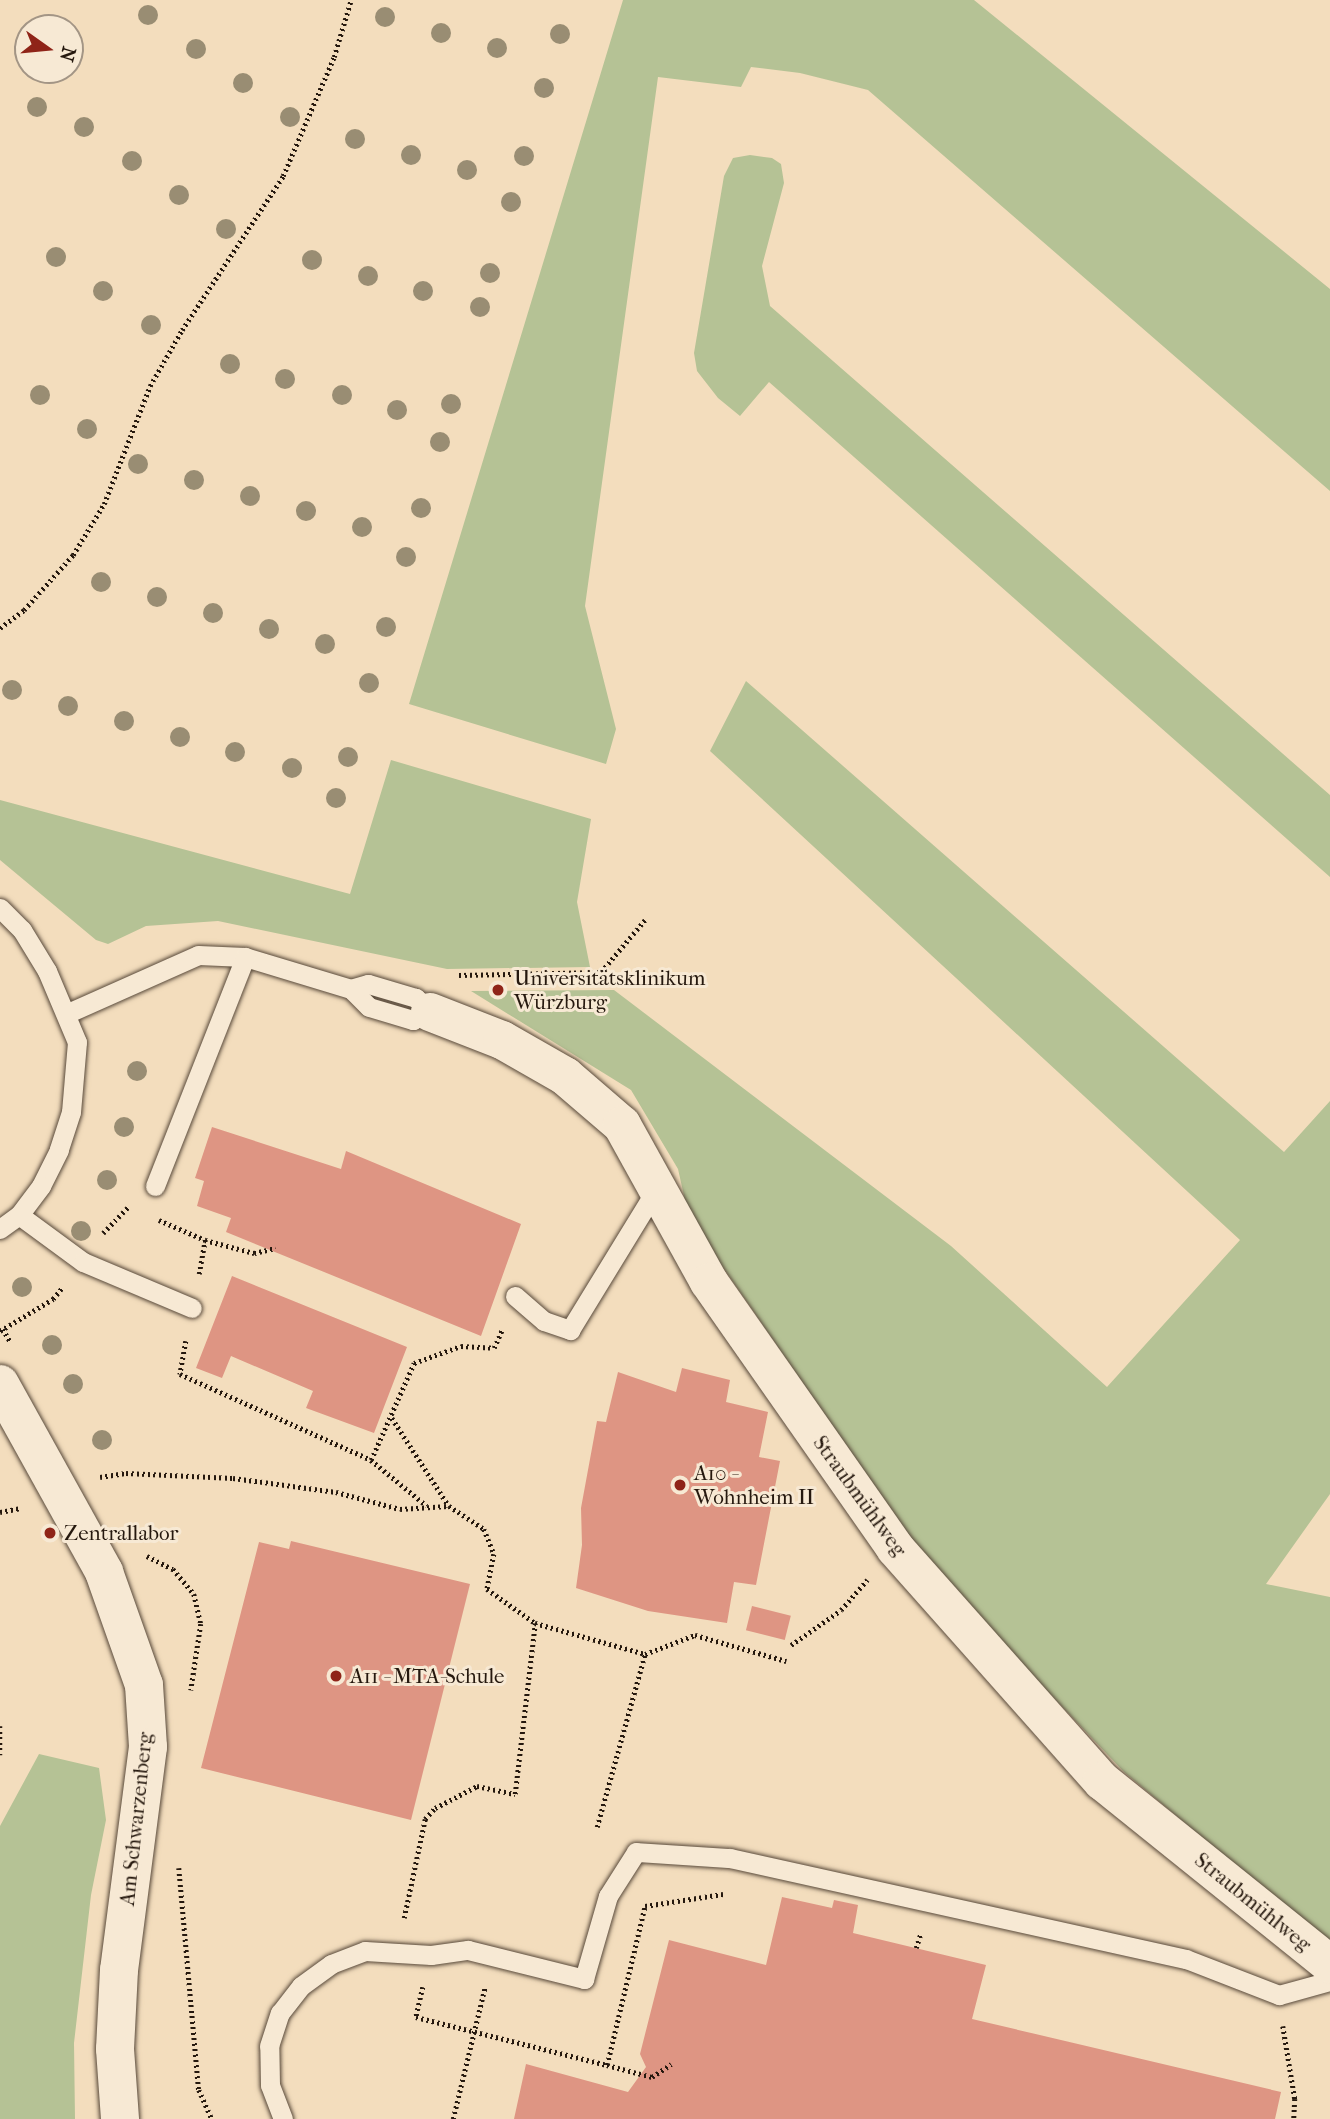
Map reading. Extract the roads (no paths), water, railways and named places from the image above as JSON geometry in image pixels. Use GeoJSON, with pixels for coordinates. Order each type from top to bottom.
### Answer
{"type":"FeatureCollection","features":[{"type":"Feature","properties":{"kind":"street","name":"Straubmühlweg"},"geometry":{"type":"LineString","coordinates":[[430,1012],[502,1040],[565,1076],[622,1125],[709,1282],[895,1548],[1102,1781],[1330,1965]]}},
{"type":"Feature","properties":{"kind":"street","name":"Am Schwarzenberg"},"geometry":{"type":"LineString","coordinates":[[0,1384],[104,1572],[144,1685],[148,1747],[115,2035],[120,2119]]}},
{"type":"Feature","properties":{"kind":"lane"},"geometry":{"type":"LineString","coordinates":[[0,908],[22,930],[68,1013],[77,1042],[71,1112],[59,1150],[19,1215],[0,1229]]}},
{"type":"Feature","properties":{"kind":"lane","name":"Straubmühlweg"},"geometry":{"type":"LineString","coordinates":[[68,1013],[198,955],[245,957],[351,989],[371,1008],[413,1020],[430,1012]]}},
{"type":"Feature","properties":{"kind":"lane"},"geometry":{"type":"LineString","coordinates":[[155,1186],[245,957]]}},
{"type":"Feature","properties":{"kind":"lane"},"geometry":{"type":"LineString","coordinates":[[515,1296],[544,1321],[570,1329],[657,1188]]}},
{"type":"Feature","properties":{"kind":"lane"},"geometry":{"type":"LineString","coordinates":[[19,1215],[83,1262],[192,1308]]}},
{"type":"Feature","properties":{"kind":"lane"},"geometry":{"type":"LineString","coordinates":[[283,2119],[270,2085],[269,2046],[279,2013],[301,1986],[331,1964],[365,1951],[430,1955],[468,1950],[584,1979],[608,1896],[636,1852],[730,1858],[1186,1959],[1279,1995],[1330,1981]]}},
{"type":"Feature","properties":{"kind":"place","name":"Universitätsklinikum Würzburg"},"geometry":{"type":"Point","coordinates":[498,990]}},
{"type":"Feature","properties":{"kind":"place","name":"A10 - Wohnheim II"},"geometry":{"type":"Point","coordinates":[680,1485]}},
{"type":"Feature","properties":{"kind":"place","name":"Zentrallabor"},"geometry":{"type":"Point","coordinates":[50,1533]}},
{"type":"Feature","properties":{"kind":"place","name":"A11 - MTA-Schule"},"geometry":{"type":"Point","coordinates":[336,1676]}}]}
